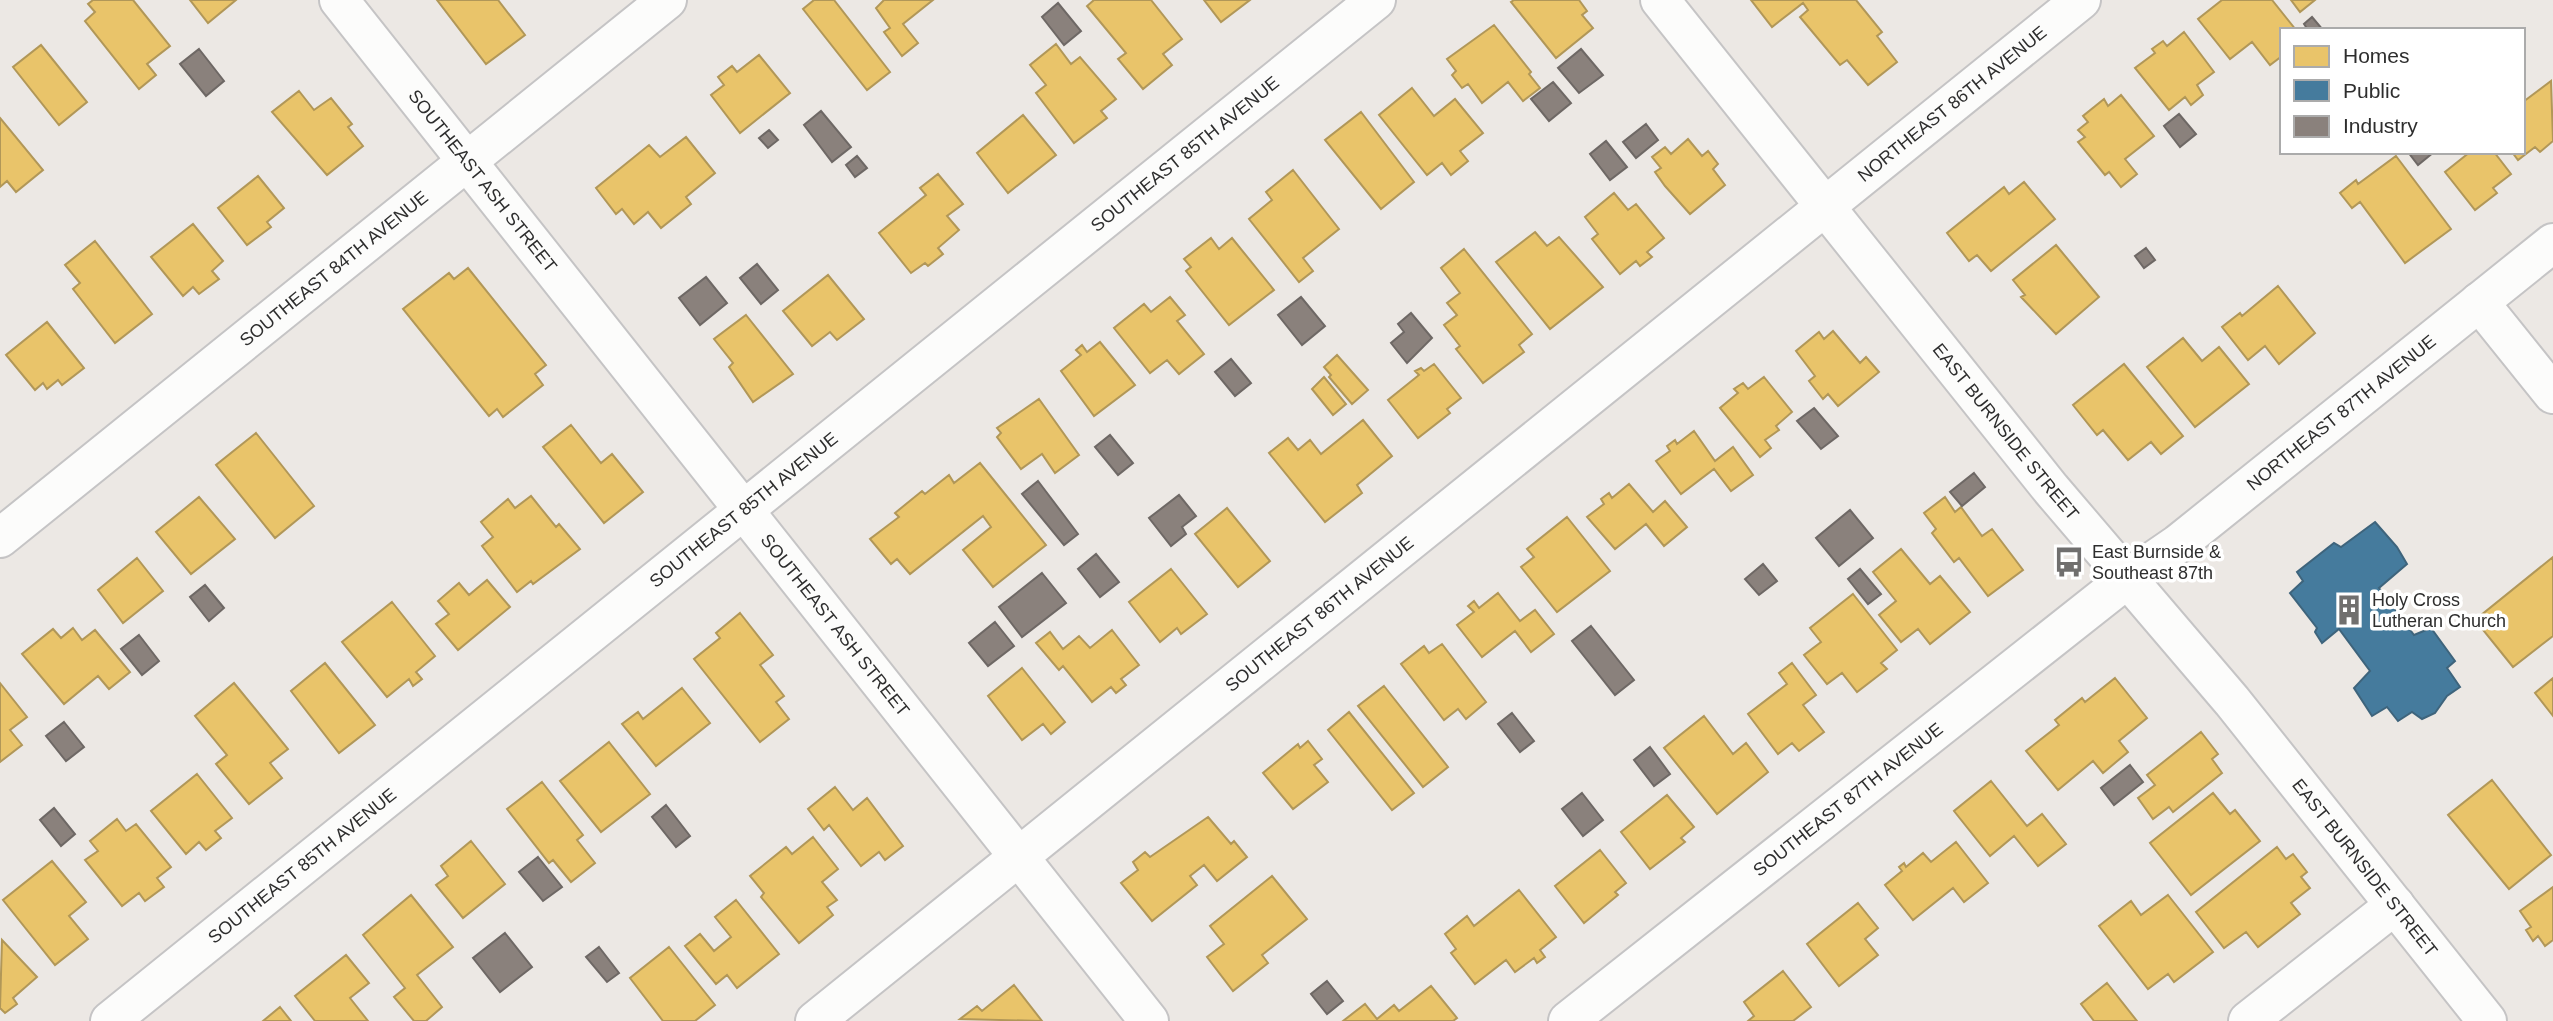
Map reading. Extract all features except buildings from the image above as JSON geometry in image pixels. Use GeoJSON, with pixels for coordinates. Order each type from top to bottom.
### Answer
{"type":"FeatureCollection","features":[{"type":"Feature","properties":{"kind":"street","name":"SOUTHEAST ASH STREET"},"geometry":{"type":"LineString","coordinates":[[339,0],[1149,1021]]}},
{"type":"Feature","properties":{"kind":"street","name":"SOUTHEAST 84TH AVENUE"},"geometry":{"type":"LineString","coordinates":[[0,538],[667,0]]}},
{"type":"Feature","properties":{"kind":"street","name":"SOUTHEAST 85TH AVENUE"},"geometry":{"type":"LineString","coordinates":[[110,1021],[1376,0]]}},
{"type":"Feature","properties":{"kind":"street","name":"EAST BURNSIDE STREET"},"geometry":{"type":"LineString","coordinates":[[1660,0],[2051,489],[2224,691],[2487,1021]]}},
{"type":"Feature","properties":{"kind":"street","name":"NORTHEAST 86TH AVENUE"},"geometry":{"type":"LineString","coordinates":[[1825,208],[2081,0]]}},
{"type":"Feature","properties":{"kind":"street","name":"SOUTHEAST 86TH AVENUE"},"geometry":{"type":"LineString","coordinates":[[815,1021],[1825,208]]}},
{"type":"Feature","properties":{"kind":"street","name":"NORTHEAST 87TH AVENUE"},"geometry":{"type":"LineString","coordinates":[[2127,579],[2178,544],[2553,243]]}},
{"type":"Feature","properties":{"kind":"street"},"geometry":{"type":"LineString","coordinates":[[2479,302],[2553,394]]}},
{"type":"Feature","properties":{"kind":"street","name":"SOUTHEAST 87TH AVENUE"},"geometry":{"type":"LineString","coordinates":[[1568,1021],[2127,579]]}},
{"type":"Feature","properties":{"kind":"street"},"geometry":{"type":"LineString","coordinates":[[2248,1021],[2395,905]]}},
{"type":"Feature","properties":{"kind":"place","name":"East Burnside & Southeast 87th"},"geometry":{"type":"Point","coordinates":[2069,562]}},
{"type":"Feature","properties":{"kind":"place","name":"Holy Cross Lutheran Church"},"geometry":{"type":"Point","coordinates":[2349,610]}}]}
